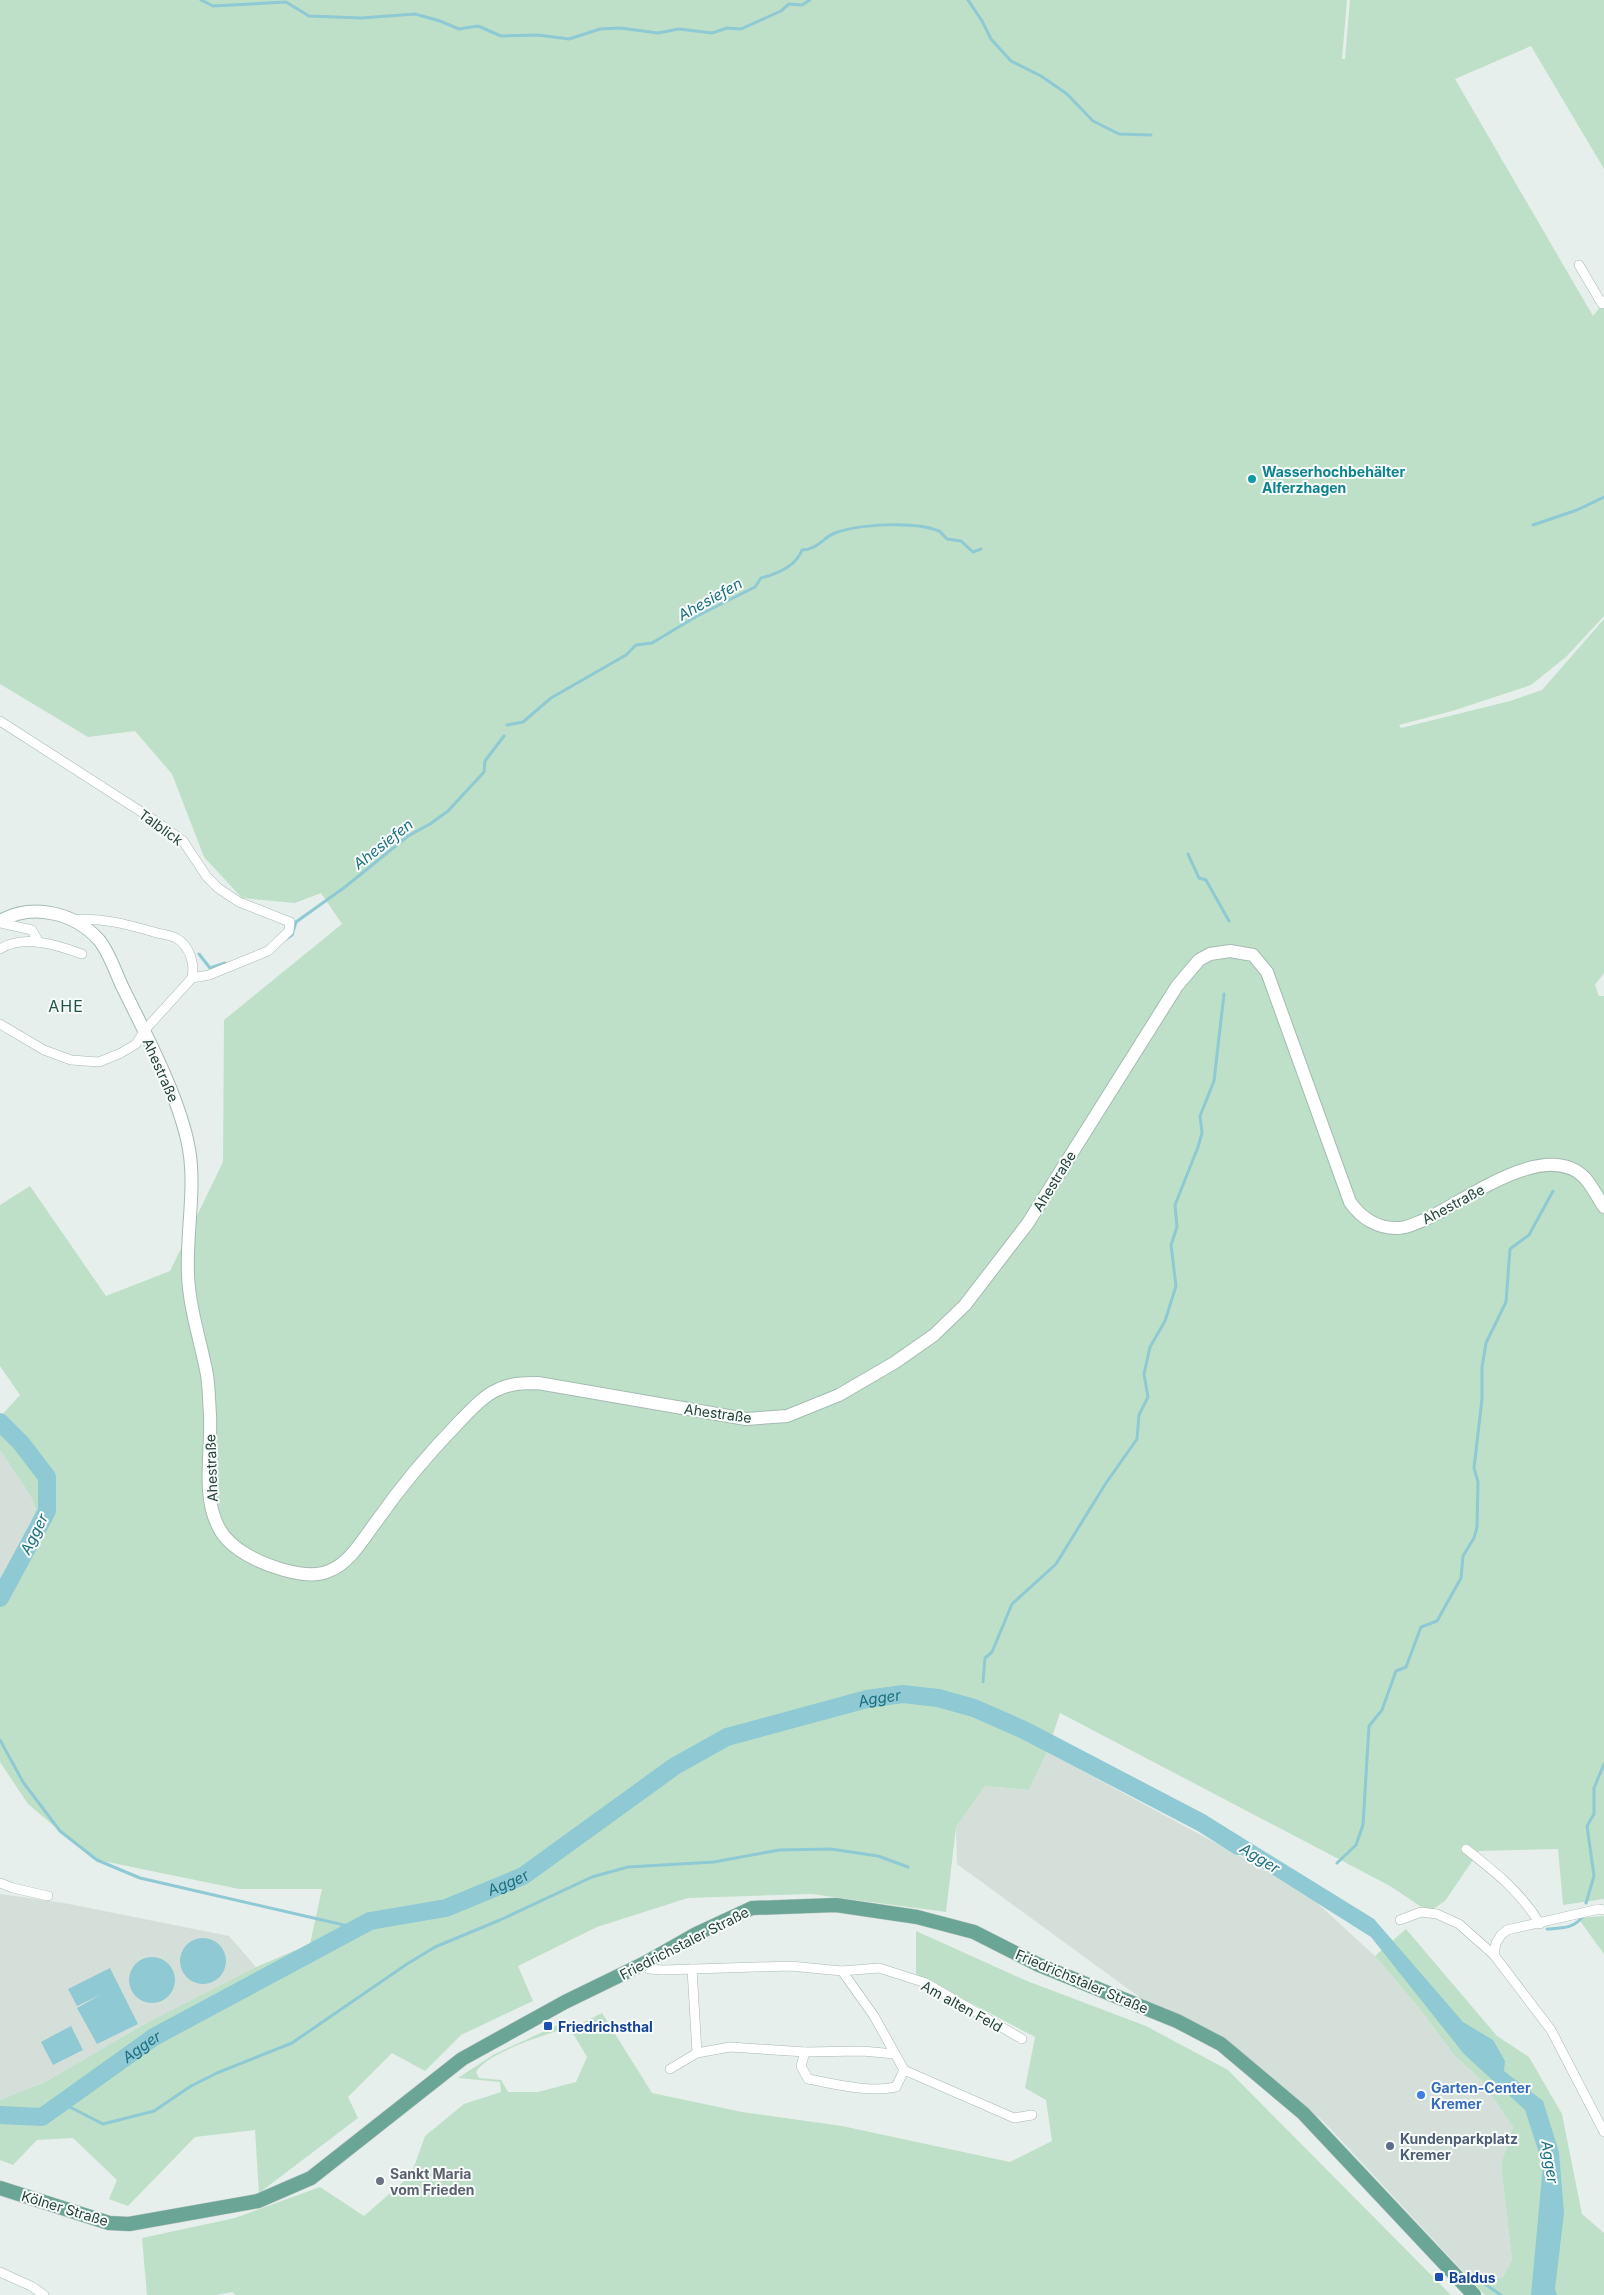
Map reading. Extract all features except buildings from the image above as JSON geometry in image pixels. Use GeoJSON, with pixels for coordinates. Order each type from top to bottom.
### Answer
{"type":"FeatureCollection","features":[{"type":"Feature","properties":{"kind":"main road","name":"Ahestraße"},"geometry":{"type":"LineString","coordinates":[[0,922],[23,913],[39,911],[55,914],[72,920],[100,941],[144,1031],[176,1105],[189,1146],[191,1166],[188,1275],[208,1378],[210,1497],[214,1514],[219,1530],[235,1546],[259,1562],[308,1575],[330,1571],[351,1555],[405,1481],[475,1406],[496,1390],[515,1383],[538,1384],[746,1419],[787,1416],[839,1395],[894,1363],[934,1336],[965,1305],[1028,1223],[1177,986],[1200,960],[1210,954],[1230,950],[1253,956],[1267,972],[1350,1202],[1358,1212],[1374,1223],[1400,1228],[1410,1226],[1444,1211],[1494,1182],[1525,1169],[1548,1164],[1567,1167],[1584,1178],[1604,1207]]}},
{"type":"Feature","properties":{"kind":"main road","name":"Friedrichstaler Straße"},"geometry":{"type":"LineString","coordinates":[[190,2213],[258,2201],[311,2178],[462,2059],[548,2010],[645,1963],[696,1934],[752,1908],[836,1905],[917,1917],[974,1932],[1039,1965],[1177,2022],[1221,2044],[1303,2113],[1474,2295]]}},
{"type":"Feature","properties":{"kind":"main road","name":"Kölner Straße"},"geometry":{"type":"LineString","coordinates":[[0,2188],[109,2223],[129,2224],[190,2213]]}},
{"type":"Feature","properties":{"kind":"street"},"geometry":{"type":"LineString","coordinates":[[1579,265],[1602,304],[1604,301]]}},
{"type":"Feature","properties":{"kind":"street","name":"Talblick"},"geometry":{"type":"LineString","coordinates":[[0,720],[157,822],[183,841],[207,877],[225,893],[239,902],[290,922],[288,931],[268,951],[209,974],[192,978]]}},
{"type":"Feature","properties":{"kind":"street"},"geometry":{"type":"LineString","coordinates":[[0,1024],[44,1050],[71,1060],[99,1062],[121,1053],[136,1044],[144,1031],[192,978],[194,966],[187,949],[176,938],[122,923],[85,918],[72,920]]}},
{"type":"Feature","properties":{"kind":"street"},"geometry":{"type":"LineString","coordinates":[[0,922],[32,930],[39,943]]}},
{"type":"Feature","properties":{"kind":"street"},"geometry":{"type":"LineString","coordinates":[[0,949],[17,941],[39,943],[82,954]]}},
{"type":"Feature","properties":{"kind":"street"},"geometry":{"type":"LineString","coordinates":[[1466,1849],[1507,1882],[1531,1909],[1540,1924]]}},
{"type":"Feature","properties":{"kind":"street"},"geometry":{"type":"LineString","coordinates":[[0,1883],[12,1888],[48,1896]]}},
{"type":"Feature","properties":{"kind":"street"},"geometry":{"type":"LineString","coordinates":[[1494,1955],[1496,1944],[1501,1935],[1507,1930],[1540,1924],[1565,1915],[1599,1908],[1604,1910]]}},
{"type":"Feature","properties":{"kind":"street"},"geometry":{"type":"LineString","coordinates":[[1400,1920],[1421,1912],[1437,1914],[1459,1924],[1494,1955],[1551,2030],[1604,2132]]}},
{"type":"Feature","properties":{"kind":"street","name":"Am alten Feld"},"geometry":{"type":"LineString","coordinates":[[645,1963],[649,1969],[790,1966],[842,1971],[879,1968],[926,1984],[1022,2039]]}},
{"type":"Feature","properties":{"kind":"street"},"geometry":{"type":"LineString","coordinates":[[692,1969],[697,2053]]}},
{"type":"Feature","properties":{"kind":"street"},"geometry":{"type":"LineString","coordinates":[[842,1971],[874,2016],[904,2070],[1014,2118],[1032,2115]]}},
{"type":"Feature","properties":{"kind":"street"},"geometry":{"type":"LineString","coordinates":[[670,2069],[697,2053],[730,2047],[805,2052],[862,2050],[895,2054]]}},
{"type":"Feature","properties":{"kind":"street"},"geometry":{"type":"LineString","coordinates":[[805,2052],[801,2066],[808,2079],[830,2084],[884,2090],[896,2087],[904,2070]]}},
{"type":"Feature","properties":{"kind":"street"},"geometry":{"type":"LineString","coordinates":[[0,2272],[31,2286],[44,2295]]}},
{"type":"Feature","properties":{"kind":"shaded area"},"geometry":{"type":"Polygon","coordinates":[[[0,1450],[30,1495],[36,1509],[11,1569],[0,1586],[0,1450]]]}},
{"type":"Feature","properties":{"kind":"shaded area"},"geometry":{"type":"Polygon","coordinates":[[[1047,1752],[1251,1862],[1316,1902],[1375,1956],[1420,2009],[1454,2055],[1481,2080],[1513,2127],[1501,2164],[1512,2260],[1503,2277],[1488,2282],[1470,2279],[1324,2122],[1261,2068],[1212,2032],[1142,1999],[957,1864],[956,1827],[985,1786],[1029,1790],[1047,1752]]]}},
{"type":"Feature","properties":{"kind":"shaded area"},"geometry":{"type":"Polygon","coordinates":[[[0,1894],[64,1903],[229,1936],[256,1967],[148,2022],[45,2082],[0,2100],[0,1894]]]}},
{"type":"Feature","properties":{"kind":"green space"},"geometry":{"type":"Polygon","coordinates":[[[0,0],[1347,0],[1342,59],[1345,59],[1350,0],[1604,0],[1604,169],[1531,46],[1455,79],[1593,316],[1604,302],[1604,616],[1566,657],[1531,685],[1452,711],[1399,725],[1401,728],[1510,701],[1542,690],[1604,619],[1604,973],[1595,985],[1599,996],[1604,996],[1604,1899],[1563,1905],[1558,1849],[1479,1851],[1445,1901],[1429,1912],[1390,1886],[1060,1713],[1047,1752],[1029,1790],[985,1786],[956,1827],[946,1912],[811,1894],[688,1898],[597,1927],[518,1966],[533,2001],[461,2035],[425,2071],[392,2053],[348,2097],[358,2118],[259,2193],[255,2130],[195,2137],[128,2206],[109,2199],[117,2180],[73,2138],[37,2140],[13,2165],[0,2160],[0,2100],[45,2082],[148,2022],[256,1967],[310,1944],[322,1889],[239,1889],[93,1859],[28,1804],[0,1762],[0,1586],[11,1569],[36,1509],[30,1495],[0,1450],[0,1417],[20,1395],[0,1366],[0,1205],[30,1186],[106,1296],[170,1271],[223,1162],[224,1020],[342,924],[321,893],[295,903],[242,898],[204,857],[172,774],[135,731],[88,737],[0,684],[0,0]]]}},
{"type":"Feature","properties":{"kind":"green space"},"geometry":{"type":"Polygon","coordinates":[[[1604,1916],[1604,1954],[1578,1918],[1604,1916]]]}},
{"type":"Feature","properties":{"kind":"green space"},"geometry":{"type":"Polygon","coordinates":[[[1406,1929],[1497,2036],[1529,2057],[1562,2114],[1582,2214],[1604,2233],[1604,2295],[1485,2295],[1470,2279],[1488,2282],[1503,2277],[1512,2260],[1501,2164],[1513,2127],[1481,2080],[1454,2055],[1420,2009],[1375,1956],[1406,1929]]]}},
{"type":"Feature","properties":{"kind":"green space"},"geometry":{"type":"Polygon","coordinates":[[[916,1931],[1027,1981],[1146,2026],[1228,2070],[1451,2295],[236,2295],[232,2292],[216,2295],[147,2295],[142,2238],[235,2218],[320,2187],[364,2216],[411,2175],[425,2136],[464,2104],[501,2092],[500,2082],[458,2078],[493,2055],[562,2023],[580,2024],[602,2013],[652,2093],[742,2112],[842,2126],[1010,2162],[1052,2141],[1046,2100],[1025,2088],[1035,2037],[916,1974],[916,1931]],[[563,2029],[529,2041],[491,2058],[476,2072],[479,2078],[501,2080],[508,2092],[538,2092],[576,2082],[587,2057],[574,2035],[563,2029]]]}},
{"type":"Feature","properties":{"kind":"water"},"geometry":{"type":"Polygon","coordinates":[[[1220,1824],[1374,1919],[1463,2022],[1493,2040],[1505,2061],[1504,2071],[1543,2101],[1559,2152],[1564,2213],[1555,2289],[1557,2295],[1531,2295],[1543,2165],[1525,2110],[1464,2054],[1371,1937],[1216,1839],[1220,1824]]]}},
{"type":"Feature","properties":{"kind":"water"},"geometry":{"type":"Polygon","coordinates":[[[198,1938],[208,1938],[222,1948],[226,1961],[222,1974],[216,1980],[208,1984],[198,1984],[184,1974],[180,1966],[180,1956],[190,1942],[198,1938]]]}},
{"type":"Feature","properties":{"kind":"water"},"geometry":{"type":"Polygon","coordinates":[[[157,1957],[169,1963],[174,1971],[174,1989],[169,1997],[161,2002],[147,2003],[135,1997],[130,1989],[129,1975],[135,1963],[143,1958],[157,1957]]]}},
{"type":"Feature","properties":{"kind":"water"},"geometry":{"type":"Polygon","coordinates":[[[110,1968],[138,2024],[97,2044],[77,2008],[102,1994],[77,2006],[68,1989],[110,1968]]]}},
{"type":"Feature","properties":{"kind":"water"},"geometry":{"type":"Polygon","coordinates":[[[71,2026],[83,2050],[53,2065],[41,2042],[71,2026]]]}},
{"type":"Feature","properties":{"kind":"waterway"},"geometry":{"type":"LineString","coordinates":[[201,0],[213,6],[286,2],[309,16],[361,18],[415,14],[459,29],[478,26],[501,36],[538,35],[569,39],[600,29],[620,28],[658,33],[679,29],[712,33],[727,28],[741,29],[781,11],[789,4],[802,5],[810,0]]}},
{"type":"Feature","properties":{"kind":"waterway"},"geometry":{"type":"LineString","coordinates":[[968,0],[991,39],[1011,61],[1041,76],[1067,94],[1093,121],[1119,134],[1151,135]]}},
{"type":"Feature","properties":{"kind":"waterway"},"geometry":{"type":"LineString","coordinates":[[1533,525],[1577,510],[1604,497]]}},
{"type":"Feature","properties":{"kind":"waterway","name":"Ahesiefen"},"geometry":{"type":"LineString","coordinates":[[507,725],[523,722],[551,698],[626,655],[636,645],[652,643],[697,616],[755,587],[761,578],[779,572],[791,565],[802,550],[813,548],[835,533],[858,527],[916,526],[939,531],[947,539],[961,541],[973,552],[981,549]]}},
{"type":"Feature","properties":{"kind":"waterway","name":"Ahesiefen"},"geometry":{"type":"LineString","coordinates":[[286,939],[292,935],[296,922],[345,887],[408,836],[448,811],[484,772],[485,761],[504,736]]}},
{"type":"Feature","properties":{"kind":"waterway"},"geometry":{"type":"LineString","coordinates":[[1188,854],[1199,878],[1206,880],[1229,921]]}},
{"type":"Feature","properties":{"kind":"waterway","name":"Ahesiefen"},"geometry":{"type":"LineString","coordinates":[[199,954],[210,968],[225,963]]}},
{"type":"Feature","properties":{"kind":"waterway"},"geometry":{"type":"LineString","coordinates":[[983,1682],[985,1658],[992,1652],[1012,1604],[1056,1564],[1106,1483],[1137,1439],[1139,1415],[1148,1397],[1144,1374],[1150,1347],[1165,1321],[1176,1286],[1171,1245],[1177,1227],[1175,1205],[1202,1133],[1200,1116],[1214,1081],[1224,994]]}},
{"type":"Feature","properties":{"kind":"waterway"},"geometry":{"type":"LineString","coordinates":[[1337,1863],[1356,1845],[1363,1825],[1369,1726],[1382,1710],[1396,1671],[1406,1667],[1421,1627],[1437,1621],[1461,1578],[1463,1556],[1474,1538],[1477,1527],[1478,1482],[1474,1468],[1482,1399],[1482,1367],[1486,1343],[1506,1302],[1510,1249],[1529,1235],[1553,1191]]}},
{"type":"Feature","properties":{"kind":"waterway","name":"Agger"},"geometry":{"type":"LineString","coordinates":[[0,1422],[21,1443],[47,1477],[47,1511],[0,1598]]}},
{"type":"Feature","properties":{"kind":"waterway","name":"Agger"},"geometry":{"type":"LineString","coordinates":[[0,2115],[42,2117],[154,2037],[370,1921],[446,1908],[523,1876],[675,1766],[727,1737],[867,1699],[903,1694],[938,1698],[974,1708],[1024,1730],[1202,1823],[1238,1846]]}},
{"type":"Feature","properties":{"kind":"waterway"},"geometry":{"type":"LineString","coordinates":[[0,1740],[23,1782],[60,1831],[97,1860],[140,1878],[357,1928]]}},
{"type":"Feature","properties":{"kind":"waterway"},"geometry":{"type":"LineString","coordinates":[[1586,1903],[1594,1876],[1587,1826],[1594,1814],[1594,1788],[1604,1764]]}},
{"type":"Feature","properties":{"kind":"waterway"},"geometry":{"type":"LineString","coordinates":[[62,2103],[103,2124],[154,2111],[191,2086],[217,2073],[292,2043],[435,1947],[500,1920],[592,1877],[628,1867],[714,1862],[779,1850],[831,1849],[878,1856],[908,1867]]}},
{"type":"Feature","properties":{"kind":"waterway"},"geometry":{"type":"LineString","coordinates":[[1547,1929],[1571,1926],[1583,1916]]}},
{"type":"Feature","properties":{"kind":"waterway"},"geometry":{"type":"LineString","coordinates":[[1473,2276],[1501,2295]]}},
{"type":"Feature","properties":{"kind":"place","name":"Wasserhochbehälter Alferzhagen"},"geometry":{"type":"Point","coordinates":[1252,479]}},
{"type":"Feature","properties":{"kind":"place","name":"Friedrichsthal"},"geometry":{"type":"Point","coordinates":[548,2026]}},
{"type":"Feature","properties":{"kind":"place","name":"Garten-Center Kremer"},"geometry":{"type":"Point","coordinates":[1421,2095]}},
{"type":"Feature","properties":{"kind":"place","name":"Kundenparkplatz Kremer"},"geometry":{"type":"Point","coordinates":[1390,2146]}},
{"type":"Feature","properties":{"kind":"place","name":"Sankt Maria vom Frieden"},"geometry":{"type":"Point","coordinates":[380,2181]}},
{"type":"Feature","properties":{"kind":"place","name":"Baldus"},"geometry":{"type":"Point","coordinates":[1439,2277]}},
{"type":"Feature","properties":{"kind":"district","name":"AHE"},"geometry":{"type":"Point","coordinates":[66,1006]}}]}
